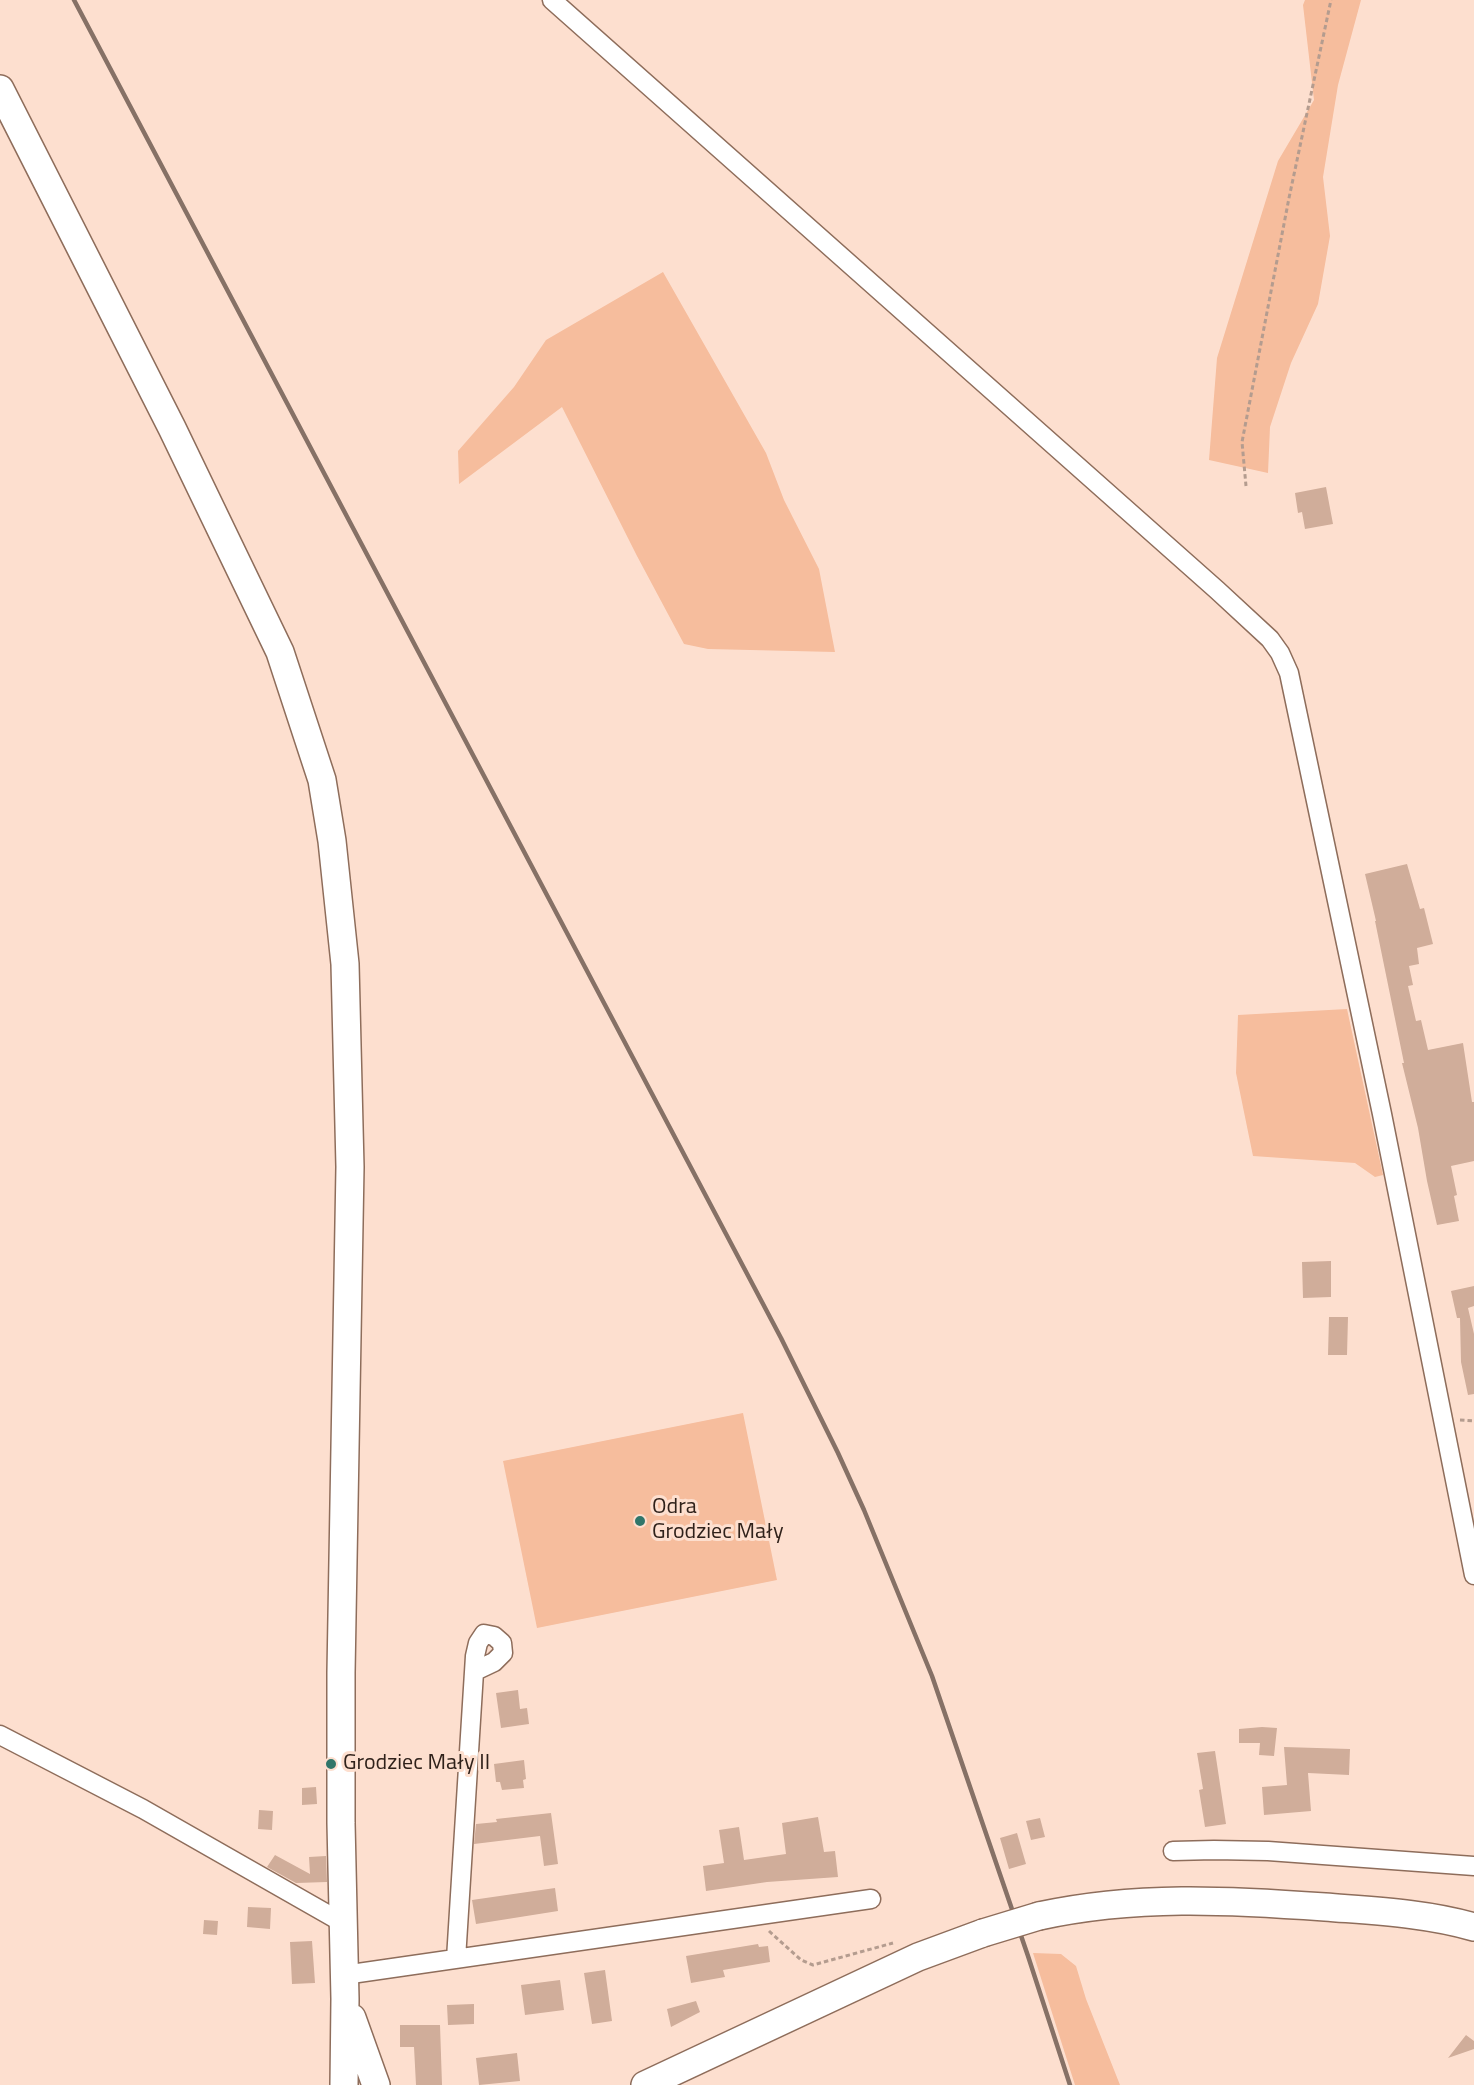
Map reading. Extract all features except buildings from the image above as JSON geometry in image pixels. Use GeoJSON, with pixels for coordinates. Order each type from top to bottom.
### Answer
{"type":"FeatureCollection","features":[{"type":"Feature","properties":{"kind":"main road"},"geometry":{"type":"LineString","coordinates":[[0,89],[172,428],[280,652],[322,780],[332,841],[345,964],[350,1167],[340,1823],[345,1987],[344,2085]]}},
{"type":"Feature","properties":{"kind":"main road"},"geometry":{"type":"LineString","coordinates":[[645,2085],[918,1957],[983,1933],[1039,1916],[1111,1904],[1157,1900],[1212,1901],[1395,1912],[1447,1919],[1474,1927]]}},
{"type":"Feature","properties":{"kind":"main road"},"geometry":{"type":"LineString","coordinates":[[345,1987],[376,2085]]}},
{"type":"Feature","properties":{"kind":"street"},"geometry":{"type":"LineString","coordinates":[[552,0],[1208,582],[1270,639],[1280,653],[1289,673],[1382,1114],[1474,1575]]}},
{"type":"Feature","properties":{"kind":"street"},"geometry":{"type":"LineString","coordinates":[[456,1959],[475,1671]]}},
{"type":"Feature","properties":{"kind":"street"},"geometry":{"type":"LineString","coordinates":[[0,1735],[143,1809],[343,1923]]}},
{"type":"Feature","properties":{"kind":"street"},"geometry":{"type":"LineString","coordinates":[[1173,1851],[1268,1851],[1474,1866]]}},
{"type":"Feature","properties":{"kind":"street"},"geometry":{"type":"LineString","coordinates":[[345,1987],[456,1959],[871,1899]]}},
{"type":"Feature","properties":{"kind":"path"},"geometry":{"type":"LineString","coordinates":[[1246,486],[1242,442],[1247,412],[1331,0]]}},
{"type":"Feature","properties":{"kind":"path"},"geometry":{"type":"LineString","coordinates":[[768,1930],[801,1960],[813,1965],[896,1942]]}},
{"type":"Feature","properties":{"kind":"shaded area"},"geometry":{"type":"Polygon","coordinates":[[[1305,0],[1361,0],[1338,85],[1323,177],[1330,236],[1318,304],[1291,363],[1270,427],[1268,473],[1209,460],[1217,358],[1278,161],[1314,100],[1303,5],[1305,0]]]}},
{"type":"Feature","properties":{"kind":"shaded area"},"geometry":{"type":"Polygon","coordinates":[[[663,272],[766,453],[784,500],[819,569],[835,652],[708,649],[684,644],[562,407],[459,484],[458,451],[514,387],[546,340],[663,272]]]}},
{"type":"Feature","properties":{"kind":"shaded area"},"geometry":{"type":"Polygon","coordinates":[[[1347,1009],[1383,1175],[1375,1177],[1355,1163],[1253,1156],[1236,1073],[1238,1015],[1347,1009]]]}},
{"type":"Feature","properties":{"kind":"shaded area","name":"Odra Grodziec Mały"},"geometry":{"type":"Polygon","coordinates":[[[743,1413],[777,1580],[537,1628],[503,1461],[743,1413]]]}},
{"type":"Feature","properties":{"kind":"shaded area"},"geometry":{"type":"Polygon","coordinates":[[[1033,1953],[1061,1954],[1076,1966],[1086,1999],[1120,2085],[1075,2085],[1033,1953]]]}},
{"type":"Feature","properties":{"kind":"railway"},"geometry":{"type":"LineString","coordinates":[[74,0],[781,1338],[838,1453],[864,1510],[932,1676],[1070,2085]]}},
{"type":"Feature","properties":{"kind":"place","name":"Odra Grodziec Mały"},"geometry":{"type":"Point","coordinates":[640,1521]}},
{"type":"Feature","properties":{"kind":"place","name":"Grodziec Mały II"},"geometry":{"type":"Point","coordinates":[331,1764]}}]}
